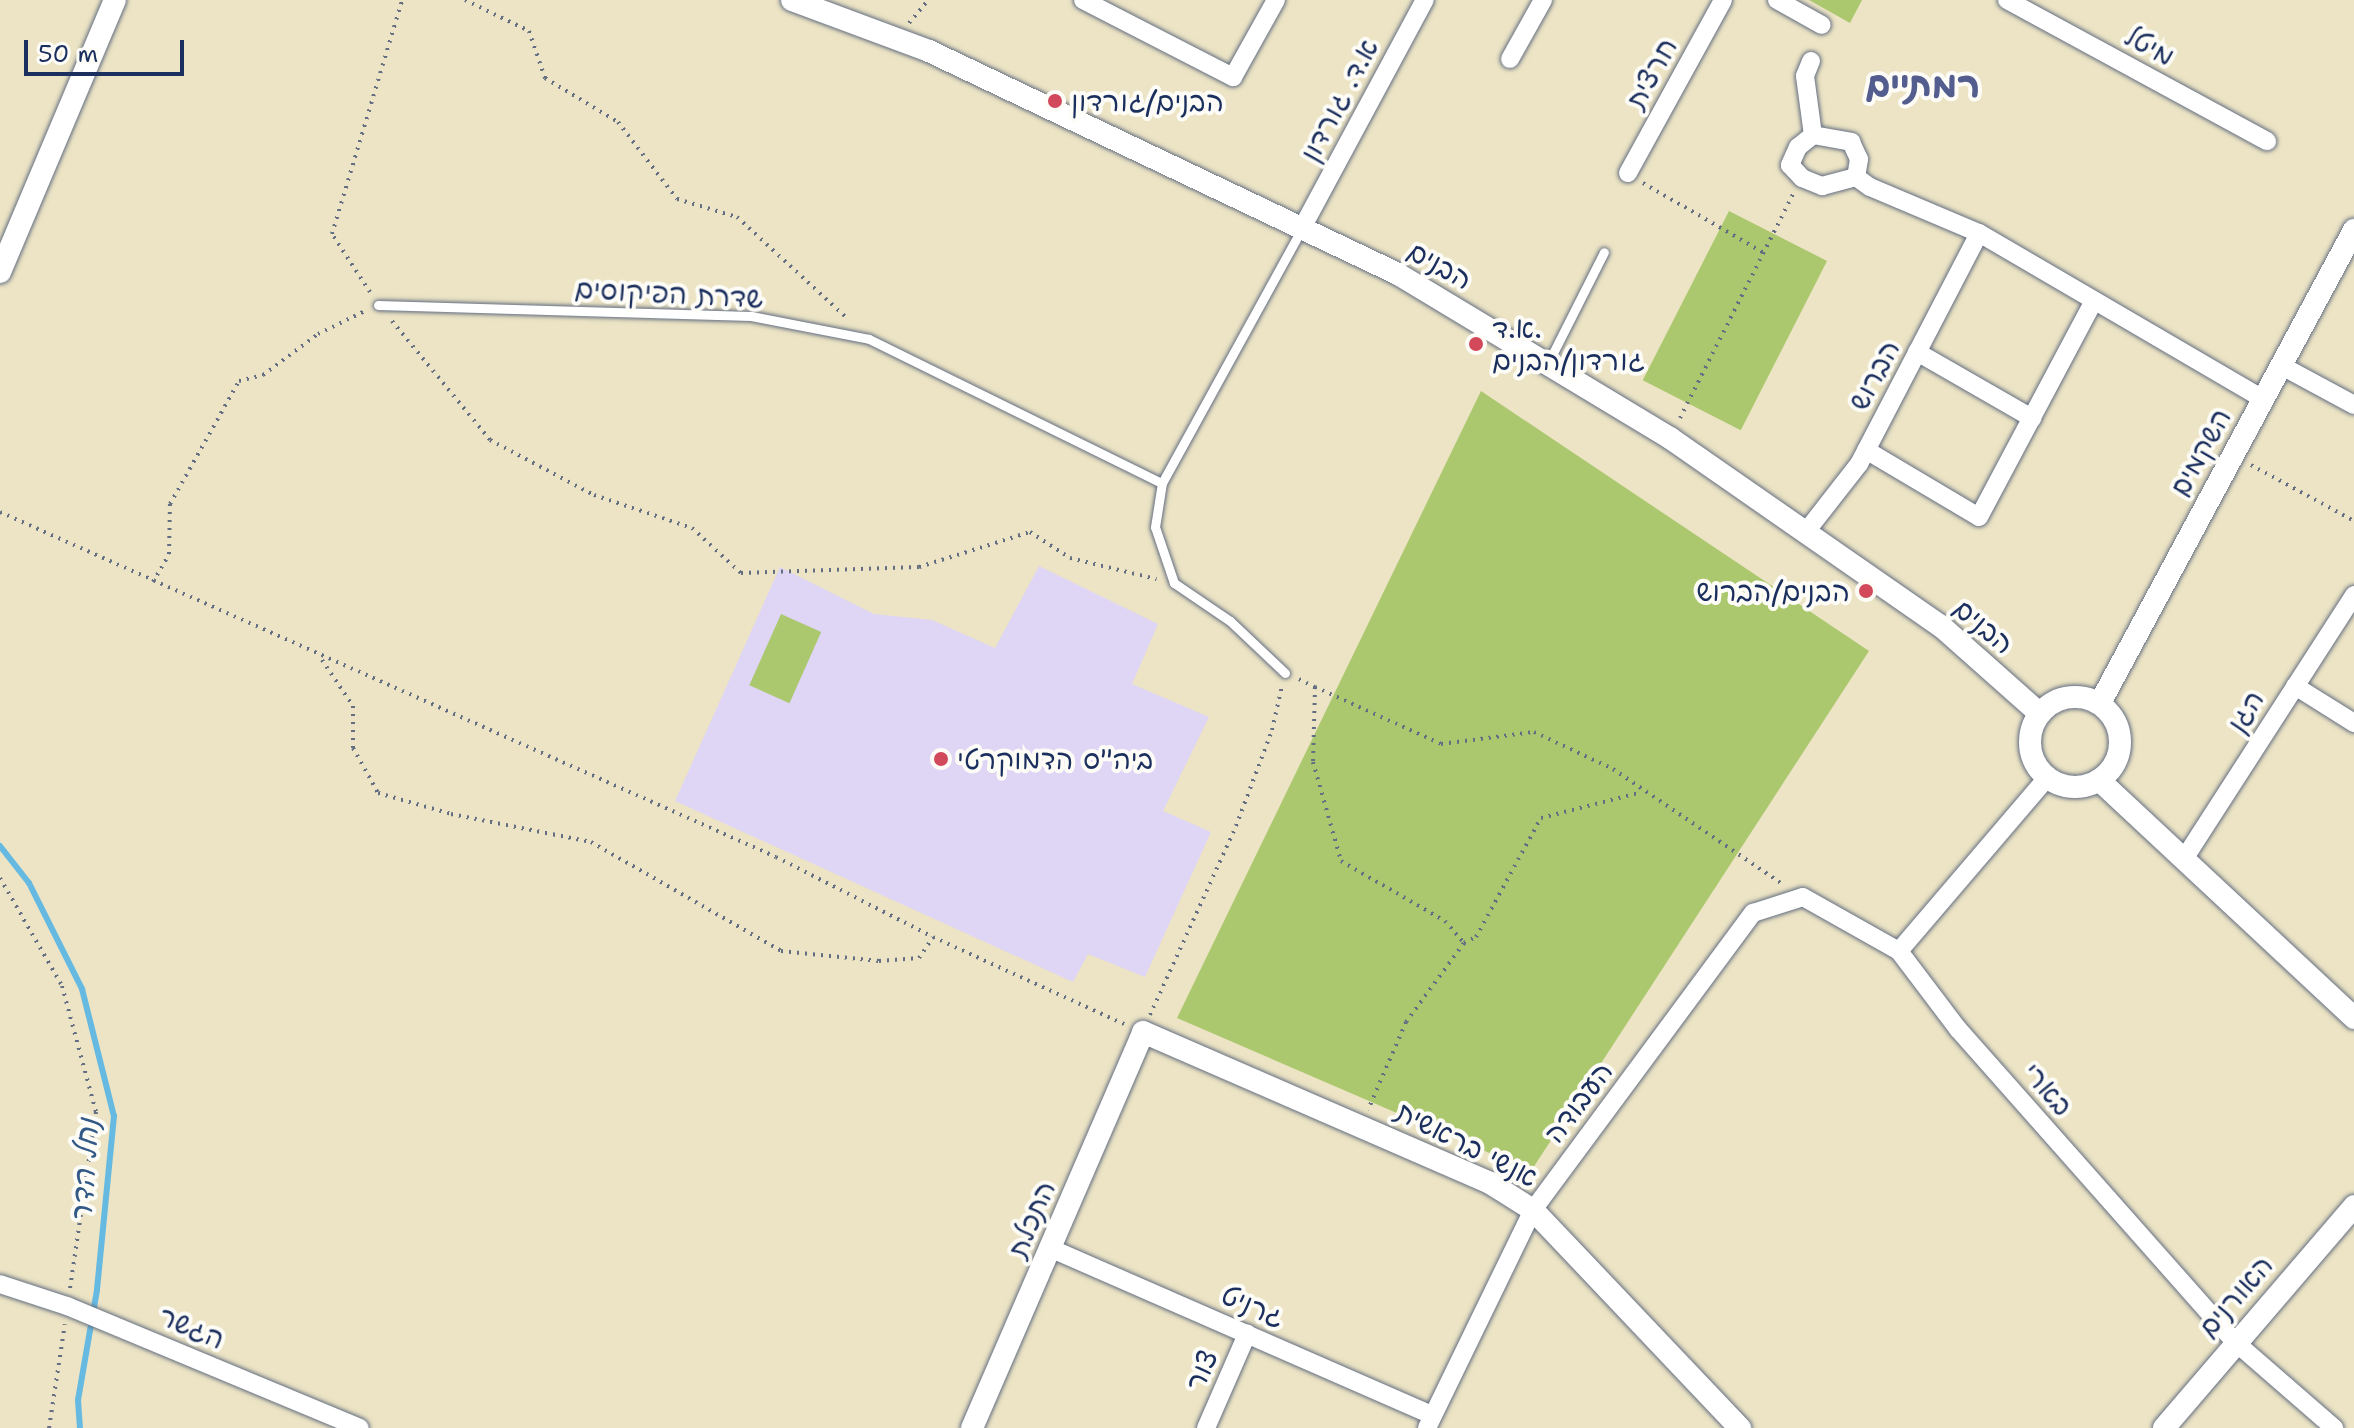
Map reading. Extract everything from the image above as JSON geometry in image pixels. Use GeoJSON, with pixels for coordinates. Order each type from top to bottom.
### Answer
{"type":"FeatureCollection","features":[{"type":"Feature","properties":{"kind":"street"},"geometry":{"type":"LineString","coordinates":[[0,272],[115,0]]}},
{"type":"Feature","properties":{"kind":"street","name":"הבנים"},"geometry":{"type":"LineString","coordinates":[[792,0],[929,51],[1398,274],[1670,438],[1941,626],[2039,713]]}},
{"type":"Feature","properties":{"kind":"street"},"geometry":{"type":"LineString","coordinates":[[1083,0],[1233,77],[1276,0]]}},
{"type":"Feature","properties":{"kind":"street","name":"א.ד. גורדון"},"geometry":{"type":"LineString","coordinates":[[1302,228],[1425,0]]}},
{"type":"Feature","properties":{"kind":"street"},"geometry":{"type":"LineString","coordinates":[[1510,59],[1543,0]]}},
{"type":"Feature","properties":{"kind":"street","name":"חרצית"},"geometry":{"type":"LineString","coordinates":[[1628,173],[1723,0]]}},
{"type":"Feature","properties":{"kind":"street"},"geometry":{"type":"LineString","coordinates":[[1777,0],[1822,25]]}},
{"type":"Feature","properties":{"kind":"street","name":"מיטל"},"geometry":{"type":"LineString","coordinates":[[2007,0],[2267,141]]}},
{"type":"Feature","properties":{"kind":"street"},"geometry":{"type":"LineString","coordinates":[[1811,61],[1805,76],[1813,135]]}},
{"type":"Feature","properties":{"kind":"street"},"geometry":{"type":"LineString","coordinates":[[1856,177],[1859,159],[1851,142],[1813,135],[1798,147],[1790,165],[1802,178],[1822,186],[1856,177],[1979,233],[2093,303],[2263,399]]}},
{"type":"Feature","properties":{"kind":"street","name":"השקמים"},"geometry":{"type":"LineString","coordinates":[[2100,703],[2354,230]]}},
{"type":"Feature","properties":{"kind":"street","name":"הברוש"},"geometry":{"type":"LineString","coordinates":[[1805,533],[1866,450],[1979,233]]}},
{"type":"Feature","properties":{"kind":"street"},"geometry":{"type":"LineString","coordinates":[[1866,450],[1979,517],[2093,303]]}},
{"type":"Feature","properties":{"kind":"street"},"geometry":{"type":"LineString","coordinates":[[1917,352],[2032,418]]}},
{"type":"Feature","properties":{"kind":"street"},"geometry":{"type":"LineString","coordinates":[[2282,366],[2354,405]]}},
{"type":"Feature","properties":{"kind":"street","name":"הגן"},"geometry":{"type":"LineString","coordinates":[[2184,859],[2354,595]]}},
{"type":"Feature","properties":{"kind":"street"},"geometry":{"type":"LineString","coordinates":[[2295,686],[2354,723]]}},
{"type":"Feature","properties":{"kind":"street"},"geometry":{"type":"LineString","coordinates":[[2061,698],[2100,703],[2111,714],[2121,742],[2118,757],[2099,780],[2073,787],[2047,778],[2031,754],[2029,740],[2039,713],[2061,698]]}},
{"type":"Feature","properties":{"kind":"street"},"geometry":{"type":"LineString","coordinates":[[1899,951],[2047,778]]}},
{"type":"Feature","properties":{"kind":"street"},"geometry":{"type":"LineString","coordinates":[[2099,780],[2354,1018]]}},
{"type":"Feature","properties":{"kind":"street","name":"בארי"},"geometry":{"type":"LineString","coordinates":[[1803,897],[1899,951],[1958,1029],[2234,1341],[2334,1428]]}},
{"type":"Feature","properties":{"kind":"street","name":"העבודה"},"geometry":{"type":"LineString","coordinates":[[1429,1421],[1533,1210],[1753,913],[1803,897]]}},
{"type":"Feature","properties":{"kind":"street","name":"אנשי בראשית"},"geometry":{"type":"LineString","coordinates":[[1143,1032],[1490,1183],[1533,1210],[1740,1428]]}},
{"type":"Feature","properties":{"kind":"street","name":"התכלת"},"geometry":{"type":"LineString","coordinates":[[972,1428],[1052,1249],[1143,1032]]}},
{"type":"Feature","properties":{"kind":"street","name":"האורנים"},"geometry":{"type":"LineString","coordinates":[[2164,1428],[2234,1341],[2354,1206]]}},
{"type":"Feature","properties":{"kind":"street","name":"גרניט"},"geometry":{"type":"LineString","coordinates":[[1052,1249],[1247,1334],[1429,1421]]}},
{"type":"Feature","properties":{"kind":"street","name":"הגשר"},"geometry":{"type":"LineString","coordinates":[[0,1284],[67,1306],[360,1428]]}},
{"type":"Feature","properties":{"kind":"street","name":"צור"},"geometry":{"type":"LineString","coordinates":[[1206,1428],[1247,1334]]}},
{"type":"Feature","properties":{"kind":"lane"},"geometry":{"type":"LineString","coordinates":[[1285,673],[1230,621],[1174,583],[1155,527],[1162,483],[1302,228]]}},
{"type":"Feature","properties":{"kind":"lane"},"geometry":{"type":"LineString","coordinates":[[1548,363],[1604,252]]}},
{"type":"Feature","properties":{"kind":"lane","name":"שדרת הפיקוסים"},"geometry":{"type":"LineString","coordinates":[[378,305],[751,316],[869,339],[1162,483]]}},
{"type":"Feature","properties":{"kind":"path"},"geometry":{"type":"LineString","coordinates":[[402,0],[332,234],[378,305],[490,440],[594,495],[692,528],[741,573],[919,567],[1030,532],[1070,558],[1174,583]]}},
{"type":"Feature","properties":{"kind":"path"},"geometry":{"type":"LineString","coordinates":[[465,0],[529,31],[545,78],[618,122],[677,199],[737,217],[869,339]]}},
{"type":"Feature","properties":{"kind":"path"},"geometry":{"type":"LineString","coordinates":[[1628,173],[1764,253]]}},
{"type":"Feature","properties":{"kind":"path"},"geometry":{"type":"LineString","coordinates":[[1670,438],[1802,178]]}},
{"type":"Feature","properties":{"kind":"path"},"geometry":{"type":"LineString","coordinates":[[153,582],[169,554],[170,504],[239,381],[263,375],[318,334],[378,305]]}},
{"type":"Feature","properties":{"kind":"path"},"geometry":{"type":"LineString","coordinates":[[2231,454],[2354,521]]}},
{"type":"Feature","properties":{"kind":"path"},"geometry":{"type":"LineString","coordinates":[[0,512],[321,658],[776,857],[933,937],[1143,1032],[1236,826],[1272,730],[1285,673],[1441,744],[1534,732],[1613,769],[1642,792],[1803,897]]}},
{"type":"Feature","properties":{"kind":"path"},"geometry":{"type":"LineString","coordinates":[[321,658],[353,706],[353,748],[378,793],[451,814],[591,842],[781,951],[879,961],[919,958],[933,937]]}},
{"type":"Feature","properties":{"kind":"path"},"geometry":{"type":"LineString","coordinates":[[1315,687],[1313,762],[1341,861],[1445,921],[1464,943]]}},
{"type":"Feature","properties":{"kind":"path"},"geometry":{"type":"LineString","coordinates":[[1362,1126],[1406,1022],[1464,943],[1476,937],[1541,818],[1642,792]]}},
{"type":"Feature","properties":{"kind":"path"},"geometry":{"type":"LineString","coordinates":[[0,878],[62,986],[96,1112],[49,1428]]}},
{"type":"Feature","properties":{"kind":"shaded area","name":"ביה\"ס הדמוקרטי"},"geometry":{"type":"Polygon","coordinates":[[[1039,566],[1158,624],[1132,684],[1209,717],[1163,811],[1211,832],[1145,977],[1088,954],[1073,982],[675,801],[780,567],[874,614],[932,620],[995,648],[1039,566]]]}},
{"type":"Feature","properties":{"kind":"green space"},"geometry":{"type":"Polygon","coordinates":[[[1809,0],[1862,0],[1850,23],[1809,0]]]}},
{"type":"Feature","properties":{"kind":"green space"},"geometry":{"type":"Polygon","coordinates":[[[1729,211],[1827,261],[1741,430],[1643,380],[1729,211]]]}},
{"type":"Feature","properties":{"kind":"green space"},"geometry":{"type":"Polygon","coordinates":[[[1481,391],[1869,651],[1531,1171],[1177,1018],[1481,391]]]}},
{"type":"Feature","properties":{"kind":"green space"},"geometry":{"type":"Polygon","coordinates":[[[781,614],[821,632],[789,703],[749,685],[781,614]]]}},
{"type":"Feature","properties":{"kind":"waterway","name":"נחל הדר"},"geometry":{"type":"LineString","coordinates":[[0,846],[29,883],[82,989],[114,1116],[97,1290],[78,1400],[80,1428]]}},
{"type":"Feature","properties":{"kind":"place","name":"הבנים/גורדון"},"geometry":{"type":"Point","coordinates":[1055,101]}},
{"type":"Feature","properties":{"kind":"place","name":"א.ד. גורדון/הבנים"},"geometry":{"type":"Point","coordinates":[1476,344]}},
{"type":"Feature","properties":{"kind":"place","name":"הבנים/הברוש"},"geometry":{"type":"Point","coordinates":[1866,591]}},
{"type":"Feature","properties":{"kind":"place","name":"ביה\"ס הדמוקרטי"},"geometry":{"type":"Point","coordinates":[941,759]}},
{"type":"Feature","properties":{"kind":"district","name":"רמתיים"},"geometry":{"type":"Point","coordinates":[1923,85]}}]}
